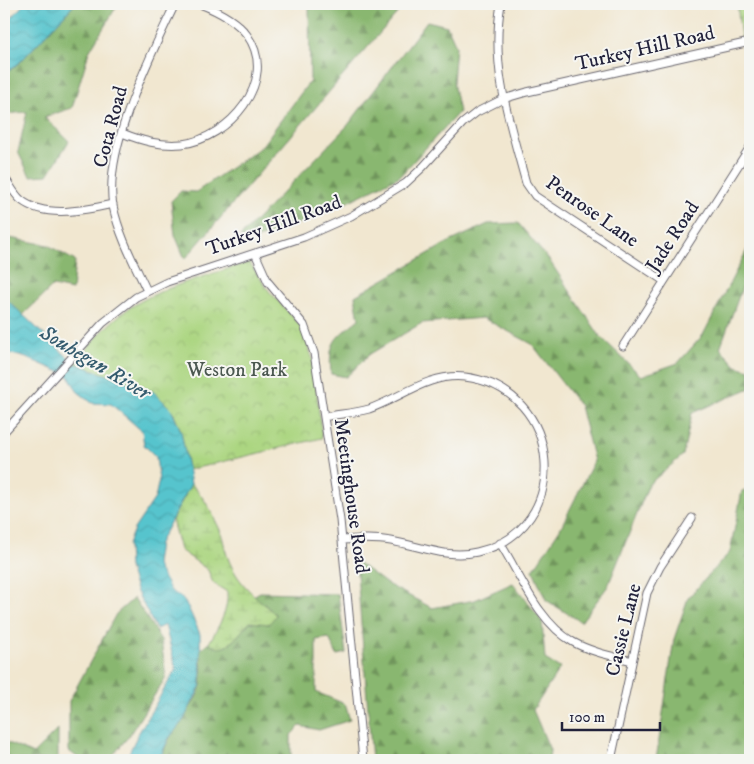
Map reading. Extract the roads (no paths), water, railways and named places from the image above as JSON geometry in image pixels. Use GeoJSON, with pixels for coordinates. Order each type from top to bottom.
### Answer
{"type":"FeatureCollection","features":[{"type":"Feature","properties":{"kind":"street","name":"Cota Road"},"geometry":{"type":"LineString","coordinates":[[147,290],[126,243],[113,204],[114,170],[122,133],[134,96],[175,4]]}},
{"type":"Feature","properties":{"kind":"street"},"geometry":{"type":"LineString","coordinates":[[122,133],[154,143],[183,144],[206,138],[220,130],[242,109],[255,81],[257,65],[254,50],[248,36],[238,25],[200,4]]}},
{"type":"Feature","properties":{"kind":"street","name":"Penrose Lane"},"geometry":{"type":"LineString","coordinates":[[501,4],[497,48],[503,99],[526,184],[535,196],[664,281]]}},
{"type":"Feature","properties":{"kind":"street","name":"Turkey Hill Road"},"geometry":{"type":"LineString","coordinates":[[4,432],[114,312],[147,290],[338,223],[382,199],[406,183],[463,123],[477,112],[503,99],[750,42]]}},
{"type":"Feature","properties":{"kind":"street","name":"Jade Road"},"geometry":{"type":"LineString","coordinates":[[623,346],[750,147]]}},
{"type":"Feature","properties":{"kind":"street"},"geometry":{"type":"LineString","coordinates":[[7,181],[21,200],[44,209],[75,211],[113,204]]}},
{"type":"Feature","properties":{"kind":"street","name":"Meetinghouse Road"},"geometry":{"type":"LineString","coordinates":[[255,253],[268,282],[300,319],[310,338],[316,360],[342,540],[363,760]]}},
{"type":"Feature","properties":{"kind":"street"},"geometry":{"type":"LineString","coordinates":[[324,417],[369,409],[419,385],[442,378],[464,377],[484,381],[513,397],[528,412],[539,431],[545,452],[546,473],[541,494],[532,514],[518,530],[500,543],[477,552],[453,555],[380,539],[342,540]]}},
{"type":"Feature","properties":{"kind":"street","name":"Cassie Lane"},"geometry":{"type":"LineString","coordinates":[[611,760],[644,606],[653,580],[692,518]]}},
{"type":"Feature","properties":{"kind":"street"},"geometry":{"type":"LineString","coordinates":[[500,543],[537,605],[556,629],[575,643],[589,650],[632,661]]}},
{"type":"Feature","properties":{"kind":"water"},"geometry":{"type":"Polygon","coordinates":[[[24,4],[75,4],[22,60],[4,75],[4,26],[24,4]]]}},
{"type":"Feature","properties":{"kind":"water"},"geometry":{"type":"Polygon","coordinates":[[[4,297],[74,363],[154,392],[171,409],[181,431],[191,484],[159,543],[156,564],[171,591],[182,598],[188,607],[200,634],[201,685],[183,721],[169,738],[162,753],[163,760],[129,760],[129,753],[138,734],[176,669],[165,625],[156,629],[136,590],[129,568],[128,544],[134,529],[155,498],[159,480],[156,457],[144,445],[142,431],[111,404],[92,403],[77,391],[69,376],[27,358],[4,352],[4,297]]]}},
{"type":"Feature","properties":{"kind":"water label","name":"Souhegan River"},"geometry":{"type":"Point","coordinates":[95,363]}},
{"type":"Feature","properties":{"kind":"park label","name":"Weston Park"},"geometry":{"type":"Point","coordinates":[237,370]}}]}
